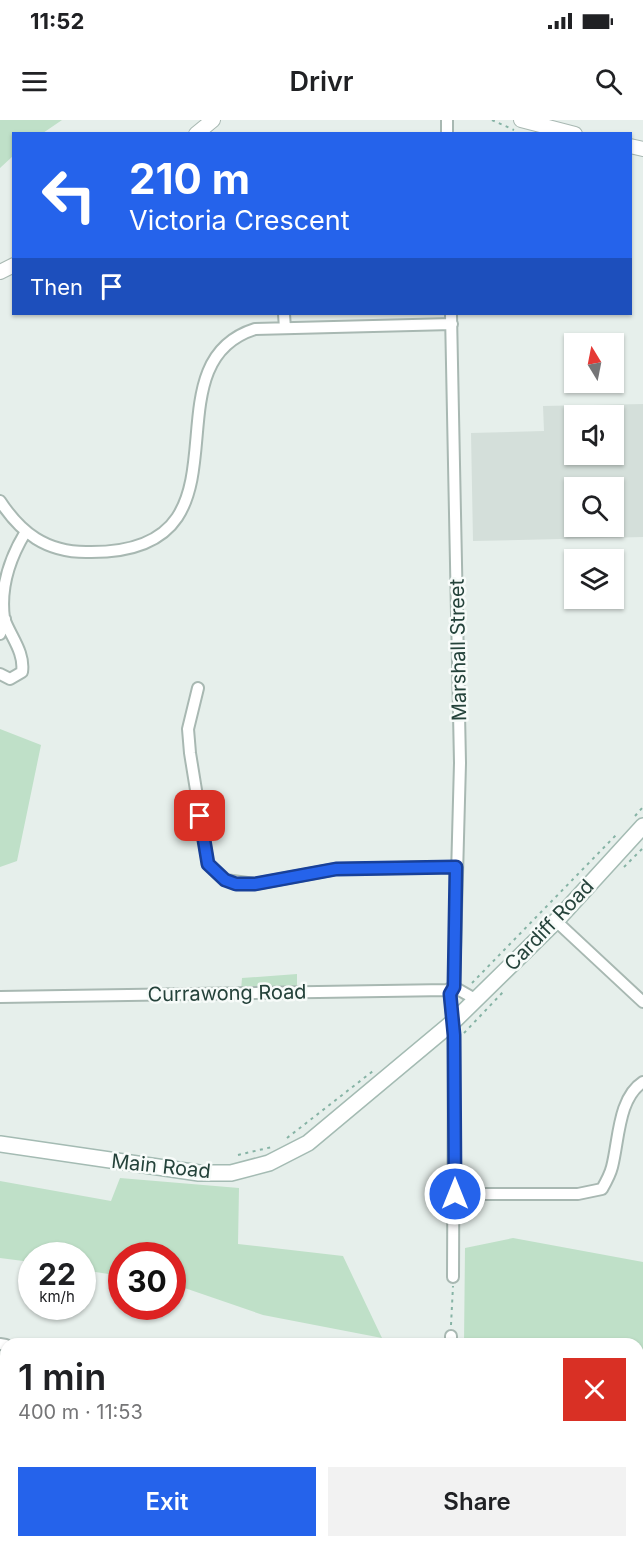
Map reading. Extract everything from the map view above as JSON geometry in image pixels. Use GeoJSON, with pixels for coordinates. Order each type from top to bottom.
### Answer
{"type":"FeatureCollection","features":[{"type":"Feature","properties":{"kind":"main road","name":"Cardiff Road"},"geometry":{"type":"LineString","coordinates":[[454,1021],[556,921],[636,824]]}},
{"type":"Feature","properties":{"kind":"main road","name":"Main Road"},"geometry":{"type":"LineString","coordinates":[[0,1144],[199,1173],[231,1173],[269,1163],[308,1143],[454,1021]]}},
{"type":"Feature","properties":{"kind":"street"},"geometry":{"type":"LineString","coordinates":[[198,132],[213,120]]}},
{"type":"Feature","properties":{"kind":"street"},"geometry":{"type":"LineString","coordinates":[[521,126],[562,132]]}},
{"type":"Feature","properties":{"kind":"street"},"geometry":{"type":"LineString","coordinates":[[284,315],[285,328]]}},
{"type":"Feature","properties":{"kind":"street"},"geometry":{"type":"LineString","coordinates":[[0,501],[25,533],[57,548],[78,552],[112,552],[141,546],[169,529],[180,514],[187,498],[210,363],[228,340],[255,328],[451,319]]}},
{"type":"Feature","properties":{"kind":"street","name":"Marshall Street"},"geometry":{"type":"LineString","coordinates":[[451,319],[460,763],[454,987],[450,994],[454,1021],[453,1277]]}},
{"type":"Feature","properties":{"kind":"street"},"geometry":{"type":"LineString","coordinates":[[0,634],[4,619],[4,573],[25,533]]}},
{"type":"Feature","properties":{"kind":"street"},"geometry":{"type":"LineString","coordinates":[[0,674],[6,678],[16,677],[23,667],[14,637],[4,619]]}},
{"type":"Feature","properties":{"kind":"street"},"geometry":{"type":"LineString","coordinates":[[198,688],[188,729],[190,753],[208,864],[225,880],[255,884],[336,869],[456,867]]}},
{"type":"Feature","properties":{"kind":"street"},"geometry":{"type":"LineString","coordinates":[[556,921],[643,1002]]}},
{"type":"Feature","properties":{"kind":"street"},"geometry":{"type":"LineString","coordinates":[[454,987],[475,999]]}},
{"type":"Feature","properties":{"kind":"street","name":"Currawong Road"},"geometry":{"type":"LineString","coordinates":[[0,997],[447,990],[454,987]]}},
{"type":"Feature","properties":{"kind":"street"},"geometry":{"type":"LineString","coordinates":[[455,1194],[578,1194],[602,1189],[612,1170],[622,1120],[633,1088],[643,1082]]}},
{"type":"Feature","properties":{"kind":"path"},"geometry":{"type":"LineString","coordinates":[[492,120],[521,126]]}},
{"type":"Feature","properties":{"kind":"path"},"geometry":{"type":"LineString","coordinates":[[636,824],[643,807]]}},
{"type":"Feature","properties":{"kind":"path"},"geometry":{"type":"LineString","coordinates":[[472,983],[621,829]]}},
{"type":"Feature","properties":{"kind":"path"},"geometry":{"type":"LineString","coordinates":[[454,1043],[510,985]]}},
{"type":"Feature","properties":{"kind":"path"},"geometry":{"type":"LineString","coordinates":[[285,1140],[374,1070]]}},
{"type":"Feature","properties":{"kind":"path"},"geometry":{"type":"LineString","coordinates":[[238,1155],[275,1146]]}},
{"type":"Feature","properties":{"kind":"path"},"geometry":{"type":"LineString","coordinates":[[451,1338],[453,1277]]}},
{"type":"Feature","properties":{"kind":"shaded area"},"geometry":{"type":"Polygon","coordinates":[[[643,404],[643,537],[473,541],[471,433],[544,431],[543,406],[564,406],[564,465],[624,465],[624,405],[593,405],[643,404]]]}},
{"type":"Feature","properties":{"kind":"green space"},"geometry":{"type":"Polygon","coordinates":[[[0,120],[62,120],[44,132],[12,132],[12,157],[0,168],[0,120]]]}},
{"type":"Feature","properties":{"kind":"green space"},"geometry":{"type":"Polygon","coordinates":[[[0,729],[41,745],[17,861],[0,867],[0,729]]]}},
{"type":"Feature","properties":{"kind":"green space"},"geometry":{"type":"Polygon","coordinates":[[[297,974],[297,989],[241,990],[242,978],[297,974]]]}},
{"type":"Feature","properties":{"kind":"green space"},"geometry":{"type":"Polygon","coordinates":[[[120,1178],[239,1188],[238,1244],[343,1256],[382,1338],[263,1315],[186,1288],[186,1242],[108,1242],[108,1274],[96,1272],[96,1242],[18,1242],[18,1260],[0,1258],[0,1181],[111,1201],[120,1178]]]}},
{"type":"Feature","properties":{"kind":"green space"},"geometry":{"type":"Polygon","coordinates":[[[513,1238],[643,1262],[643,1338],[464,1338],[465,1248],[513,1238]]]}},
{"type":"Feature","properties":{"kind":"route"},"geometry":{"type":"LineString","coordinates":[[200,816],[208,864],[216,874],[236,884],[255,884],[336,869],[456,867],[454,987],[450,994],[454,1021],[455,1194]]}}]}
